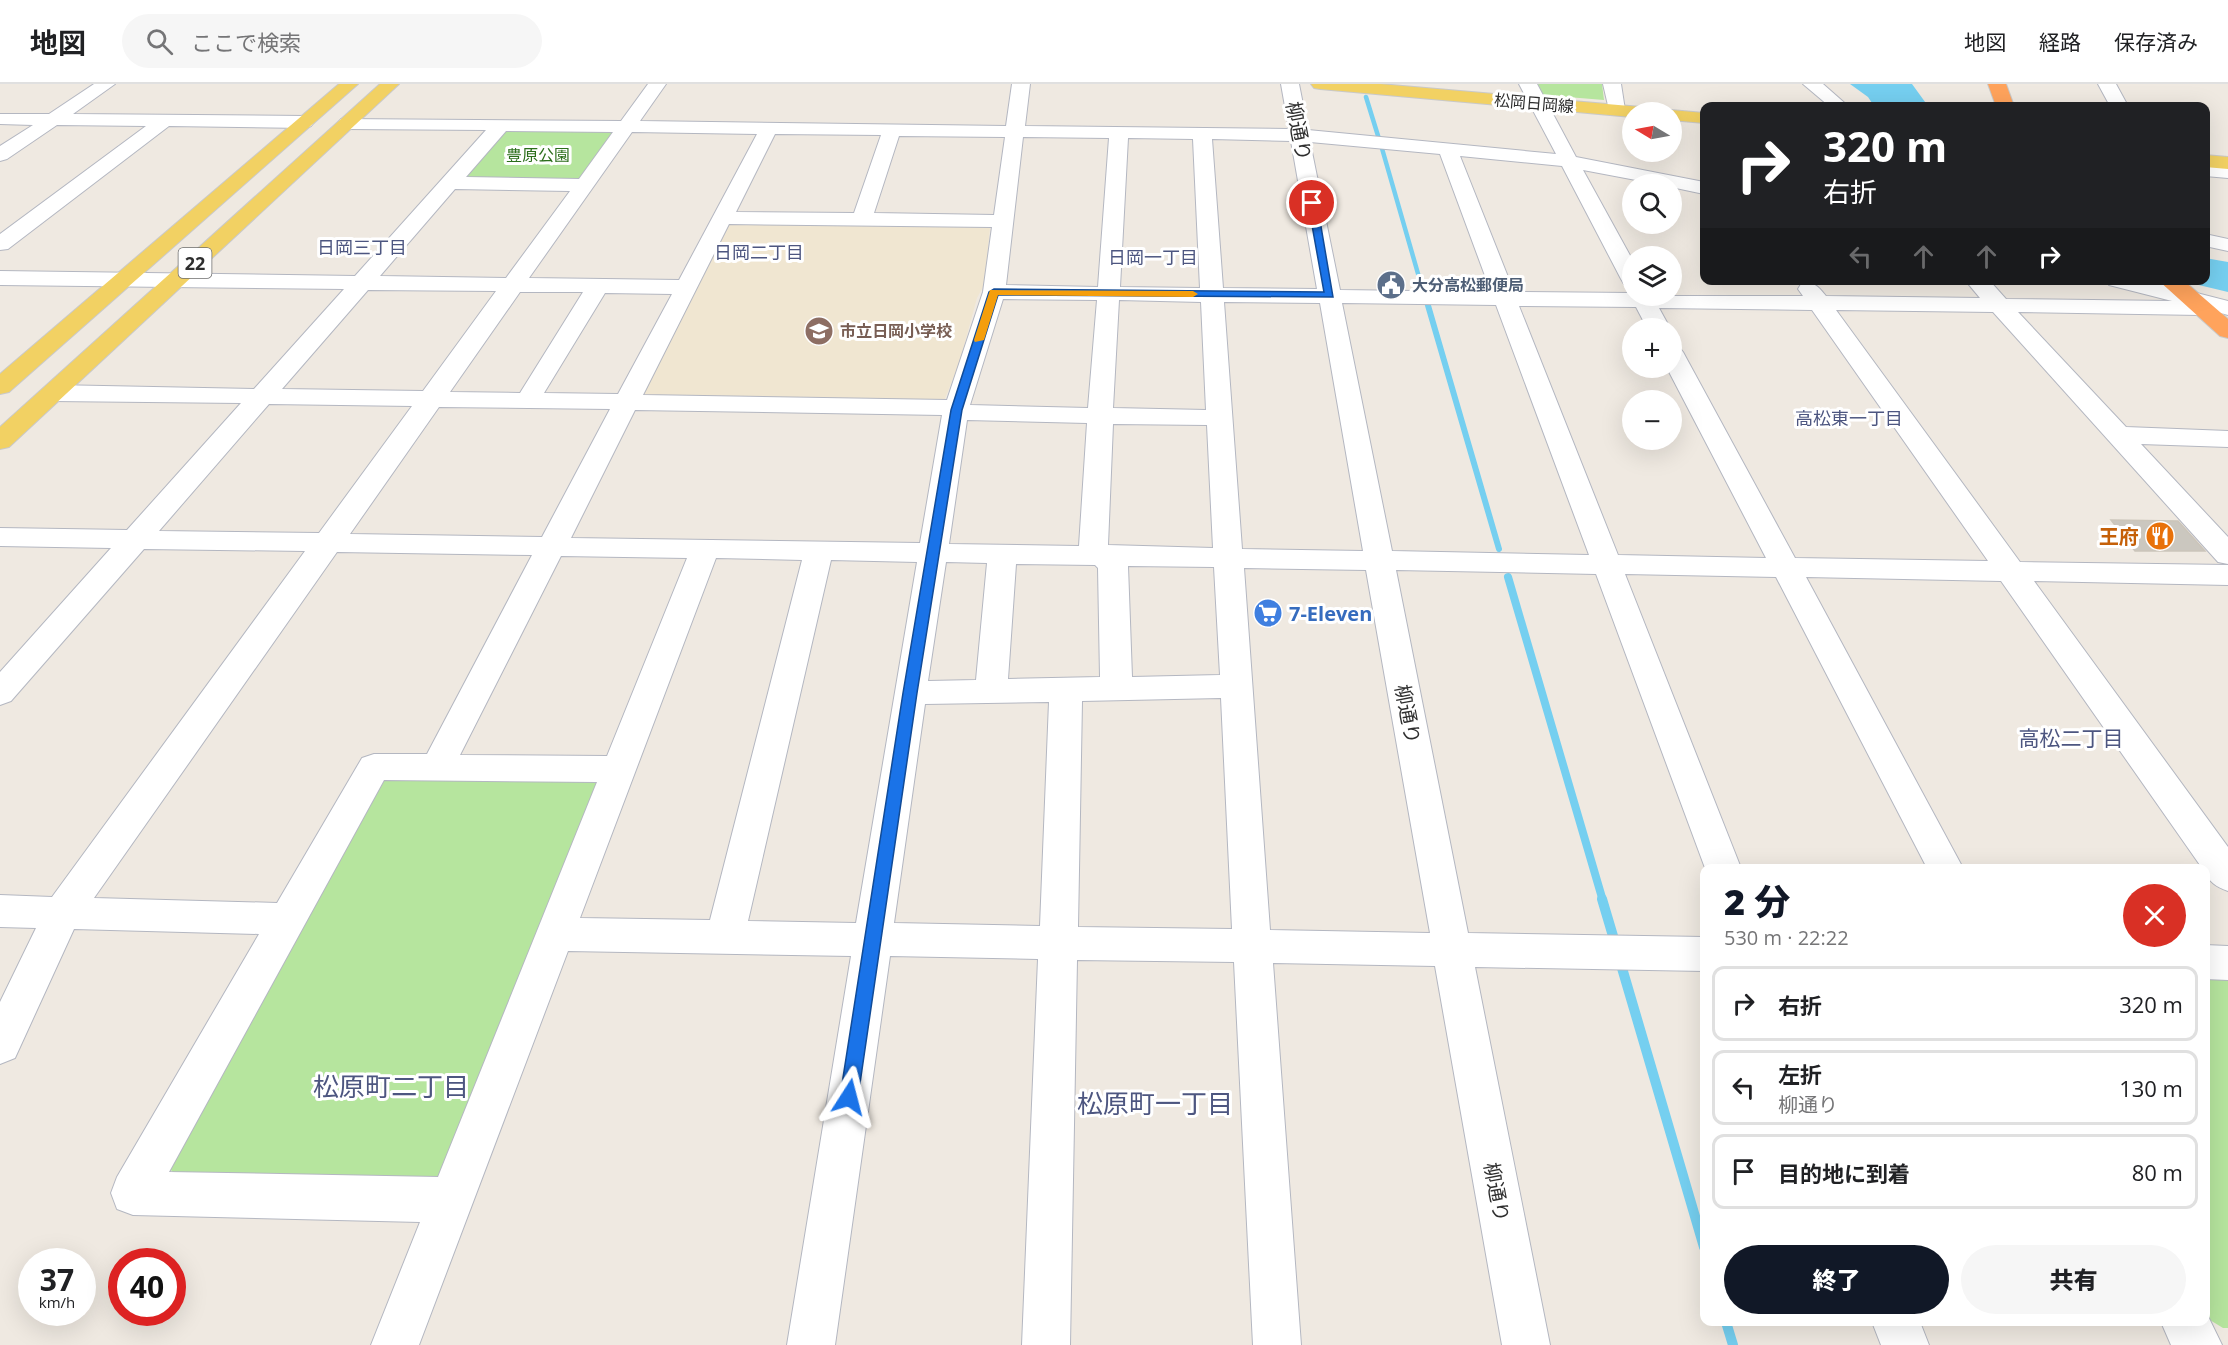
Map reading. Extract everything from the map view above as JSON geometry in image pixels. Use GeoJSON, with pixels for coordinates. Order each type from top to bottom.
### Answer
{"type":"FeatureCollection","features":[{"type":"Feature","properties":{"kind":"highway"},"geometry":{"type":"LineString","coordinates":[[1997,84],[2004,102]]}},
{"type":"Feature","properties":{"kind":"highway"},"geometry":{"type":"LineString","coordinates":[[2199,298],[2228,331]]}},
{"type":"Feature","properties":{"kind":"main road","name":"22"},"geometry":{"type":"LineString","coordinates":[[0,387],[349,84]]}},
{"type":"Feature","properties":{"kind":"main road","name":"22"},"geometry":{"type":"LineString","coordinates":[[0,441],[390,84]]}},
{"type":"Feature","properties":{"kind":"main road","name":"松岡日岡線"},"geometry":{"type":"LineString","coordinates":[[1320,84],[1622,110]]}},
{"type":"Feature","properties":{"kind":"main road"},"geometry":{"type":"LineString","coordinates":[[1682,116],[1700,118]]}},
{"type":"Feature","properties":{"kind":"main road"},"geometry":{"type":"LineString","coordinates":[[2210,161],[2228,163]]}},
{"type":"Feature","properties":{"kind":"street"},"geometry":{"type":"LineString","coordinates":[[0,155],[106,84]]}},
{"type":"Feature","properties":{"kind":"street"},"geometry":{"type":"LineString","coordinates":[[0,1045],[62,913],[657,84]]}},
{"type":"Feature","properties":{"kind":"street"},"geometry":{"type":"LineString","coordinates":[[811,1345],[933,553],[957,410],[994,292],[1021,84]]}},
{"type":"Feature","properties":{"kind":"street","name":"柳通り"},"geometry":{"type":"LineString","coordinates":[[1290,84],[1526,1345]]}},
{"type":"Feature","properties":{"kind":"street"},"geometry":{"type":"LineString","coordinates":[[1528,84],[1622,260]]}},
{"type":"Feature","properties":{"kind":"street"},"geometry":{"type":"LineString","coordinates":[[1612,84],[1616,110]]}},
{"type":"Feature","properties":{"kind":"street"},"geometry":{"type":"LineString","coordinates":[[1812,84],[1834,102]]}},
{"type":"Feature","properties":{"kind":"street"},"geometry":{"type":"LineString","coordinates":[[2108,84],[2117,102]]}},
{"type":"Feature","properties":{"kind":"street"},"geometry":{"type":"LineString","coordinates":[[0,119],[305,122]]}},
{"type":"Feature","properties":{"kind":"street"},"geometry":{"type":"LineString","coordinates":[[0,244],[164,121]]}},
{"type":"Feature","properties":{"kind":"street"},"geometry":{"type":"LineString","coordinates":[[348,123],[627,126],[763,122],[892,130],[1299,135],[1569,161],[1700,187]]}},
{"type":"Feature","properties":{"kind":"street"},"geometry":{"type":"LineString","coordinates":[[437,767],[722,218],[763,122]]}},
{"type":"Feature","properties":{"kind":"street"},"geometry":{"type":"LineString","coordinates":[[0,693],[501,125]]}},
{"type":"Feature","properties":{"kind":"street"},"geometry":{"type":"LineString","coordinates":[[862,219],[892,130]]}},
{"type":"Feature","properties":{"kind":"street"},"geometry":{"type":"LineString","coordinates":[[1116,689],[1113,565],[1093,548],[1099,416],[1110,293],[1119,132]]}},
{"type":"Feature","properties":{"kind":"street"},"geometry":{"type":"LineString","coordinates":[[1202,133],[1277,1345]]}},
{"type":"Feature","properties":{"kind":"street"},"geometry":{"type":"LineString","coordinates":[[1448,149],[1721,864]]}},
{"type":"Feature","properties":{"kind":"street"},"geometry":{"type":"LineString","coordinates":[[2210,151],[2228,153]]}},
{"type":"Feature","properties":{"kind":"street"},"geometry":{"type":"LineString","coordinates":[[2210,170],[2228,172]]}},
{"type":"Feature","properties":{"kind":"street"},"geometry":{"type":"LineString","coordinates":[[450,183],[585,185]]}},
{"type":"Feature","properties":{"kind":"street"},"geometry":{"type":"LineString","coordinates":[[722,218],[1003,221]]}},
{"type":"Feature","properties":{"kind":"street"},"geometry":{"type":"LineString","coordinates":[[2210,241],[2228,245]]}},
{"type":"Feature","properties":{"kind":"street"},"geometry":{"type":"LineString","coordinates":[[0,278],[687,287]]}},
{"type":"Feature","properties":{"kind":"street"},"geometry":{"type":"LineString","coordinates":[[527,400],[598,285]]}},
{"type":"Feature","properties":{"kind":"street"},"geometry":{"type":"LineString","coordinates":[[1980,285],[2228,555]]}},
{"type":"Feature","properties":{"kind":"street"},"geometry":{"type":"LineString","coordinates":[[2139,285],[2199,298]]}},
{"type":"Feature","properties":{"kind":"street"},"geometry":{"type":"LineString","coordinates":[[994,292],[1622,298]]}},
{"type":"Feature","properties":{"kind":"street"},"geometry":{"type":"LineString","coordinates":[[1810,292],[2228,876]]}},
{"type":"Feature","properties":{"kind":"street"},"geometry":{"type":"LineString","coordinates":[[1682,297],[1810,292],[1998,305],[2199,298]]}},
{"type":"Feature","properties":{"kind":"street"},"geometry":{"type":"LineString","coordinates":[[1682,373],[1943,864]]}},
{"type":"Feature","properties":{"kind":"street"},"geometry":{"type":"LineString","coordinates":[[53,393],[943,407],[969,413],[1220,418]]}},
{"type":"Feature","properties":{"kind":"street"},"geometry":{"type":"LineString","coordinates":[[2118,435],[2228,439]]}},
{"type":"Feature","properties":{"kind":"street"},"geometry":{"type":"LineString","coordinates":[[0,537],[2228,575]]}},
{"type":"Feature","properties":{"kind":"street"},"geometry":{"type":"LineString","coordinates":[[395,1345],[705,549]]}},
{"type":"Feature","properties":{"kind":"street"},"geometry":{"type":"LineString","coordinates":[[725,937],[819,551]]}},
{"type":"Feature","properties":{"kind":"street"},"geometry":{"type":"LineString","coordinates":[[991,691],[1002,554]]}},
{"type":"Feature","properties":{"kind":"street"},"geometry":{"type":"LineString","coordinates":[[910,693],[1237,686]]}},
{"type":"Feature","properties":{"kind":"street"},"geometry":{"type":"LineString","coordinates":[[1046,1345],[1066,690]]}},
{"type":"Feature","properties":{"kind":"street"},"geometry":{"type":"LineString","coordinates":[[452,1200],[133,1193],[374,766],[619,769]]}},
{"type":"Feature","properties":{"kind":"street"},"geometry":{"type":"LineString","coordinates":[[0,911],[289,919]]}},
{"type":"Feature","properties":{"kind":"street"},"geometry":{"type":"LineString","coordinates":[[555,934],[1700,954]]}},
{"type":"Feature","properties":{"kind":"street"},"geometry":{"type":"LineString","coordinates":[[2210,962],[2228,963]]}},
{"type":"Feature","properties":{"kind":"street"},"geometry":{"type":"LineString","coordinates":[[1898,1326],[1905,1345]]}},
{"type":"Feature","properties":{"kind":"street"},"geometry":{"type":"LineString","coordinates":[[2187,1326],[2198,1345]]}},
{"type":"Feature","properties":{"kind":"shaded area","name":"市立日岡小学校"},"geometry":{"type":"Polygon","coordinates":[[[728,223],[987,224],[990,228],[984,285],[977,298],[959,364],[944,401],[642,398],[637,395],[728,223]]]}},
{"type":"Feature","properties":{"kind":"green space"},"geometry":{"type":"Polygon","coordinates":[[[1538,84],[1602,84],[1604,100],[1543,95],[1538,84]]]}},
{"type":"Feature","properties":{"kind":"green space","name":"豊原公園"},"geometry":{"type":"Polygon","coordinates":[[[503,130],[613,131],[579,179],[572,181],[463,177],[503,130]]]}},
{"type":"Feature","properties":{"kind":"green space"},"geometry":{"type":"Polygon","coordinates":[[[391,775],[604,781],[439,1181],[173,1172],[163,1163],[377,783],[391,775]]]}},
{"type":"Feature","properties":{"kind":"green space"},"geometry":{"type":"Polygon","coordinates":[[[2210,975],[2228,975],[2228,1328],[2223,1328],[2210,1320],[2210,975]]]}},
{"type":"Feature","properties":{"kind":"water"},"geometry":{"type":"Polygon","coordinates":[[[1850,84],[1912,84],[1925,102],[1871,102],[1850,84]]]}},
{"type":"Feature","properties":{"kind":"water"},"geometry":{"type":"Polygon","coordinates":[[[2210,259],[2228,262],[2228,292],[2199,285],[2210,285],[2210,259]]]}},
{"type":"Feature","properties":{"kind":"building","name":"王府"},"geometry":{"type":"Polygon","coordinates":[[[2111,520],[2178,521],[2205,551],[2135,551],[2111,520]]]}},
{"type":"Feature","properties":{"kind":"waterway"},"geometry":{"type":"LineString","coordinates":[[1366,97],[1379,139]]}},
{"type":"Feature","properties":{"kind":"waterway"},"geometry":{"type":"LineString","coordinates":[[1381,145],[1423,291]]}},
{"type":"Feature","properties":{"kind":"waterway"},"geometry":{"type":"LineString","coordinates":[[1423,289],[1424,293]]}},
{"type":"Feature","properties":{"kind":"waterway"},"geometry":{"type":"LineString","coordinates":[[1427,302],[1499,549]]}},
{"type":"Feature","properties":{"kind":"waterway"},"geometry":{"type":"LineString","coordinates":[[1508,577],[1603,901]]}},
{"type":"Feature","properties":{"kind":"waterway"},"geometry":{"type":"LineString","coordinates":[[1602,899],[1613,936]]}},
{"type":"Feature","properties":{"kind":"waterway"},"geometry":{"type":"LineString","coordinates":[[1622,968],[1700,1233]]}},
{"type":"Feature","properties":{"kind":"waterway"},"geometry":{"type":"LineString","coordinates":[[1727,1326],[1733,1345]]}},
{"type":"Feature","properties":{"kind":"slow traffic"},"geometry":{"type":"LineString","coordinates":[[979,340],[994,292],[1193,294]]}},
{"type":"Feature","properties":{"kind":"place","name":"大分高松郵便局"},"geometry":{"type":"Point","coordinates":[1391,285]}},
{"type":"Feature","properties":{"kind":"place","name":"市立日岡小学校"},"geometry":{"type":"Point","coordinates":[819,331]}},
{"type":"Feature","properties":{"kind":"place","name":"王府"},"geometry":{"type":"Point","coordinates":[2160,536]}},
{"type":"Feature","properties":{"kind":"place","name":"7-Eleven"},"geometry":{"type":"Point","coordinates":[1268,613]}},
{"type":"Feature","properties":{"kind":"district","name":"日岡三丁目"},"geometry":{"type":"Point","coordinates":[362,247]}},
{"type":"Feature","properties":{"kind":"district","name":"日岡二丁目"},"geometry":{"type":"Point","coordinates":[759,252]}},
{"type":"Feature","properties":{"kind":"district","name":"日岡一丁目"},"geometry":{"type":"Point","coordinates":[1153,257]}},
{"type":"Feature","properties":{"kind":"district","name":"高松東一丁目"},"geometry":{"type":"Point","coordinates":[1849,418]}},
{"type":"Feature","properties":{"kind":"district","name":"高松二丁目"},"geometry":{"type":"Point","coordinates":[2071,738]}},
{"type":"Feature","properties":{"kind":"district","name":"松原町二丁目"},"geometry":{"type":"Point","coordinates":[391,1086]}},
{"type":"Feature","properties":{"kind":"district","name":"松原町一丁目"},"geometry":{"type":"Point","coordinates":[1155,1103]}},
{"type":"Feature","properties":{"kind":"route"},"geometry":{"type":"LineString","coordinates":[[849,1097],[910,693],[957,410],[994,292],[1329,295],[1312,203]]}}]}
